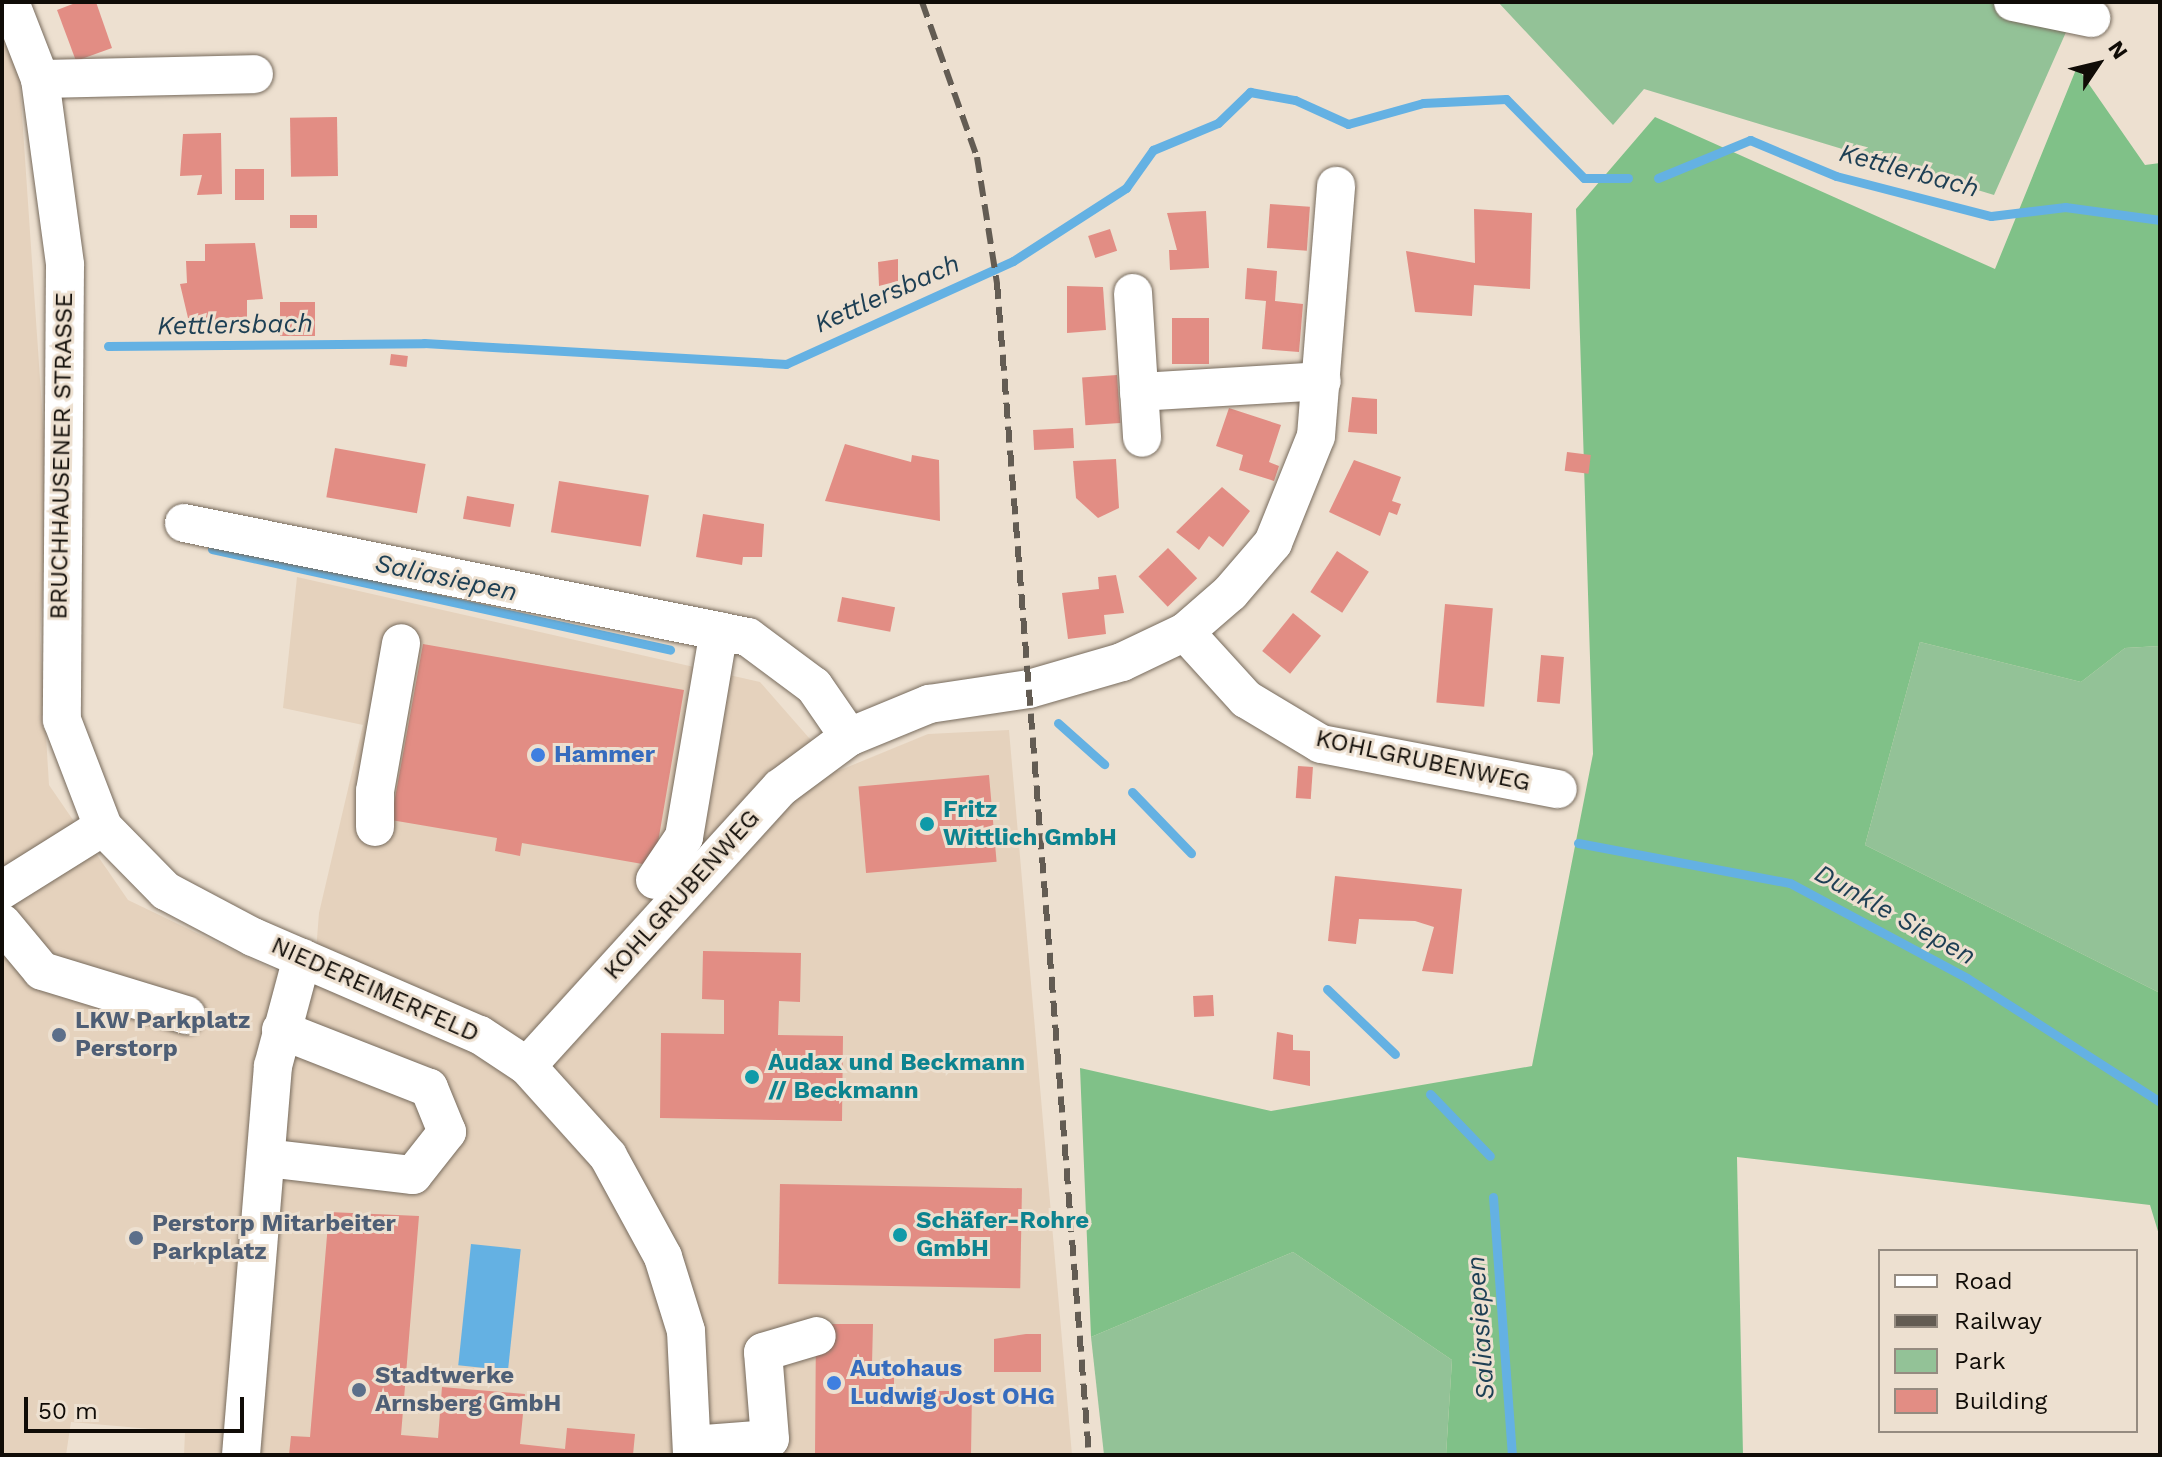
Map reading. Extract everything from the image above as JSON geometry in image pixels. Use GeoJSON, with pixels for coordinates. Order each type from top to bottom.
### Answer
{"type":"FeatureCollection","features":[{"type":"Feature","properties":{"kind":"street","name":"BRUCHHAUSENER STRASSE"},"geometry":{"type":"LineString","coordinates":[[10,2],[40,79],[65,265],[62,720],[103,827]]}},
{"type":"Feature","properties":{"kind":"street"},"geometry":{"type":"LineString","coordinates":[[2013,2],[2091,18]]}},
{"type":"Feature","properties":{"kind":"street"},"geometry":{"type":"LineString","coordinates":[[40,79],[254,74]]}},
{"type":"Feature","properties":{"kind":"street","name":"KOHLGRUBENWEG"},"geometry":{"type":"LineString","coordinates":[[527,1066],[780,788],[849,737],[929,704],[1080,675],[1185,632],[1273,543],[1316,436],[1336,186]]}},
{"type":"Feature","properties":{"kind":"street"},"geometry":{"type":"LineString","coordinates":[[1133,293],[1142,438]]}},
{"type":"Feature","properties":{"kind":"street"},"geometry":{"type":"LineString","coordinates":[[1139,392],[1322,381]]}},
{"type":"Feature","properties":{"kind":"street"},"geometry":{"type":"LineString","coordinates":[[184,523],[748,637],[783,658],[814,686],[849,737]]}},
{"type":"Feature","properties":{"kind":"street"},"geometry":{"type":"LineString","coordinates":[[655,880],[684,837],[719,631]]}},
{"type":"Feature","properties":{"kind":"street","name":"KOHLGRUBENWEG"},"geometry":{"type":"LineString","coordinates":[[1185,632],[1246,699],[1321,744],[1558,789]]}},
{"type":"Feature","properties":{"kind":"street"},"geometry":{"type":"LineString","coordinates":[[375,827],[375,791],[401,643]]}},
{"type":"Feature","properties":{"kind":"street"},"geometry":{"type":"LineString","coordinates":[[103,827],[3,900],[42,971],[186,1015]]}},
{"type":"Feature","properties":{"kind":"street","name":"NIEDEREIMERFELD"},"geometry":{"type":"LineString","coordinates":[[103,827],[166,891],[302,958],[480,1035],[527,1066],[608,1156],[663,1257],[686,1331],[692,1450]]}},
{"type":"Feature","properties":{"kind":"street"},"geometry":{"type":"LineString","coordinates":[[241,1455],[266,1158],[281,1030],[302,958]]}},
{"type":"Feature","properties":{"kind":"street"},"geometry":{"type":"LineString","coordinates":[[266,1158],[413,1175],[447,1132],[429,1088],[281,1030]]}},
{"type":"Feature","properties":{"kind":"street"},"geometry":{"type":"LineString","coordinates":[[692,1450],[772,1447],[763,1352],[817,1336]]}},
{"type":"Feature","properties":{"kind":"shaded area"},"geometry":{"type":"Polygon","coordinates":[[[2,30],[19,70],[48,497],[40,636],[49,785],[128,900],[313,989],[319,913],[363,725],[283,708],[297,577],[760,682],[838,771],[928,734],[1009,730],[1072,1455],[184,1455],[185,1432],[71,1422],[66,1455],[2,1455],[2,30]]]}},
{"type":"Feature","properties":{"kind":"green space"},"geometry":{"type":"Polygon","coordinates":[[[1498,2],[2062,2],[2078,5],[1994,195],[1644,89],[1613,125],[1498,2]]]}},
{"type":"Feature","properties":{"kind":"green space"},"geometry":{"type":"Polygon","coordinates":[[[2077,67],[2145,165],[2160,163],[2160,646],[2125,648],[2081,682],[1920,642],[1865,845],[2160,993],[2160,1238],[2150,1205],[1737,1157],[1743,1455],[1446,1455],[1452,1360],[1293,1252],[1091,1337],[1080,1068],[1271,1111],[1532,1066],[1593,754],[1576,209],[1655,117],[1995,269],[2077,67]]]}},
{"type":"Feature","properties":{"kind":"green space"},"geometry":{"type":"Polygon","coordinates":[[[1920,642],[2081,682],[2125,648],[2160,646],[2160,993],[1865,845],[1920,642]]]}},
{"type":"Feature","properties":{"kind":"green space"},"geometry":{"type":"Polygon","coordinates":[[[1293,1252],[1452,1360],[1446,1455],[1104,1455],[1091,1337],[1293,1252]]]}},
{"type":"Feature","properties":{"kind":"water"},"geometry":{"type":"Polygon","coordinates":[[[471,1244],[521,1249],[508,1371],[458,1365],[471,1244]]]}},
{"type":"Feature","properties":{"kind":"building"},"geometry":{"type":"Polygon","coordinates":[[[78,2],[96,2],[112,48],[76,61],[57,10],[78,2]]]}},
{"type":"Feature","properties":{"kind":"building"},"geometry":{"type":"Polygon","coordinates":[[[337,117],[338,176],[291,177],[290,118],[337,117]]]}},
{"type":"Feature","properties":{"kind":"building"},"geometry":{"type":"Polygon","coordinates":[[[221,133],[222,194],[197,195],[202,175],[180,176],[183,134],[221,133]]]}},
{"type":"Feature","properties":{"kind":"building"},"geometry":{"type":"Polygon","coordinates":[[[235,169],[264,169],[264,200],[235,200],[235,169]]]}},
{"type":"Feature","properties":{"kind":"building"},"geometry":{"type":"Polygon","coordinates":[[[1270,204],[1310,207],[1307,251],[1267,248],[1270,204]]]}},
{"type":"Feature","properties":{"kind":"building"},"geometry":{"type":"Polygon","coordinates":[[[1474,209],[1532,213],[1530,289],[1474,285],[1472,316],[1415,312],[1406,251],[1475,263],[1474,209]]]}},
{"type":"Feature","properties":{"kind":"building"},"geometry":{"type":"Polygon","coordinates":[[[1206,211],[1209,268],[1170,270],[1169,250],[1177,250],[1167,213],[1206,211]]]}},
{"type":"Feature","properties":{"kind":"building"},"geometry":{"type":"Polygon","coordinates":[[[290,215],[317,215],[317,228],[290,228],[290,215]]]}},
{"type":"Feature","properties":{"kind":"building"},"geometry":{"type":"Polygon","coordinates":[[[1110,229],[1117,251],[1095,258],[1088,236],[1110,229]]]}},
{"type":"Feature","properties":{"kind":"building"},"geometry":{"type":"Polygon","coordinates":[[[255,243],[263,299],[247,300],[247,317],[219,318],[219,326],[188,318],[180,284],[187,283],[186,261],[205,261],[205,244],[255,243]]]}},
{"type":"Feature","properties":{"kind":"building"},"geometry":{"type":"Polygon","coordinates":[[[898,259],[898,281],[879,286],[878,262],[898,259]]]}},
{"type":"Feature","properties":{"kind":"building"},"geometry":{"type":"Polygon","coordinates":[[[1247,268],[1277,271],[1275,301],[1303,304],[1299,352],[1262,349],[1266,301],[1245,299],[1247,268]]]}},
{"type":"Feature","properties":{"kind":"building"},"geometry":{"type":"Polygon","coordinates":[[[1067,286],[1103,287],[1106,330],[1067,333],[1067,286]]]}},
{"type":"Feature","properties":{"kind":"building"},"geometry":{"type":"Polygon","coordinates":[[[280,302],[315,302],[315,336],[280,336],[280,302]]]}},
{"type":"Feature","properties":{"kind":"building"},"geometry":{"type":"Polygon","coordinates":[[[1172,318],[1209,318],[1209,364],[1172,364],[1172,318]]]}},
{"type":"Feature","properties":{"kind":"building"},"geometry":{"type":"Polygon","coordinates":[[[391,354],[408,356],[407,367],[390,365],[391,354]]]}},
{"type":"Feature","properties":{"kind":"building"},"geometry":{"type":"Polygon","coordinates":[[[1117,375],[1120,423],[1085,425],[1082,377],[1117,375]]]}},
{"type":"Feature","properties":{"kind":"building"},"geometry":{"type":"Polygon","coordinates":[[[1352,397],[1377,399],[1377,434],[1348,432],[1352,397]]]}},
{"type":"Feature","properties":{"kind":"building"},"geometry":{"type":"Polygon","coordinates":[[[1229,408],[1281,425],[1269,462],[1279,466],[1274,481],[1239,470],[1243,455],[1216,446],[1229,408]]]}},
{"type":"Feature","properties":{"kind":"building"},"geometry":{"type":"Polygon","coordinates":[[[1073,428],[1074,448],[1034,450],[1033,430],[1073,428]]]}},
{"type":"Feature","properties":{"kind":"building"},"geometry":{"type":"Polygon","coordinates":[[[845,444],[911,462],[912,455],[939,460],[940,521],[825,501],[845,444]]]}},
{"type":"Feature","properties":{"kind":"building"},"geometry":{"type":"Polygon","coordinates":[[[335,448],[426,464],[417,513],[326,497],[335,448]]]}},
{"type":"Feature","properties":{"kind":"building"},"geometry":{"type":"Polygon","coordinates":[[[1567,452],[1591,455],[1589,474],[1565,471],[1567,452]]]}},
{"type":"Feature","properties":{"kind":"building"},"geometry":{"type":"Polygon","coordinates":[[[1116,459],[1119,508],[1098,518],[1076,498],[1073,461],[1116,459]]]}},
{"type":"Feature","properties":{"kind":"building"},"geometry":{"type":"Polygon","coordinates":[[[1354,460],[1401,477],[1392,501],[1401,504],[1397,515],[1389,512],[1380,536],[1329,512],[1354,460]]]}},
{"type":"Feature","properties":{"kind":"building"},"geometry":{"type":"Polygon","coordinates":[[[559,481],[649,495],[641,547],[551,532],[559,481]]]}},
{"type":"Feature","properties":{"kind":"building"},"geometry":{"type":"Polygon","coordinates":[[[1222,487],[1250,511],[1223,547],[1209,536],[1199,550],[1176,532],[1222,487]]]}},
{"type":"Feature","properties":{"kind":"building"},"geometry":{"type":"Polygon","coordinates":[[[467,496],[514,504],[510,527],[463,519],[467,496]]]}},
{"type":"Feature","properties":{"kind":"building"},"geometry":{"type":"Polygon","coordinates":[[[703,514],[764,524],[762,557],[743,557],[742,565],[696,557],[703,514]]]}},
{"type":"Feature","properties":{"kind":"building"},"geometry":{"type":"Polygon","coordinates":[[[1168,548],[1197,578],[1168,607],[1139,576],[1168,548]]]}},
{"type":"Feature","properties":{"kind":"building"},"geometry":{"type":"Polygon","coordinates":[[[1337,551],[1369,572],[1342,613],[1310,592],[1337,551]]]}},
{"type":"Feature","properties":{"kind":"building"},"geometry":{"type":"Polygon","coordinates":[[[1116,575],[1124,613],[1104,615],[1106,634],[1068,639],[1062,593],[1099,589],[1098,577],[1116,575]]]}},
{"type":"Feature","properties":{"kind":"building"},"geometry":{"type":"Polygon","coordinates":[[[842,597],[895,607],[890,632],[837,622],[842,597]]]}},
{"type":"Feature","properties":{"kind":"building"},"geometry":{"type":"Polygon","coordinates":[[[1445,604],[1493,608],[1484,707],[1436,703],[1445,604]]]}},
{"type":"Feature","properties":{"kind":"building"},"geometry":{"type":"Polygon","coordinates":[[[1293,613],[1321,636],[1290,674],[1262,651],[1293,613]]]}},
{"type":"Feature","properties":{"kind":"building","name":"Hammer"},"geometry":{"type":"Polygon","coordinates":[[[423,644],[684,690],[654,866],[522,843],[520,856],[495,851],[497,838],[391,820],[423,644]]]}},
{"type":"Feature","properties":{"kind":"building"},"geometry":{"type":"Polygon","coordinates":[[[1541,655],[1564,657],[1560,704],[1537,702],[1541,655]]]}},
{"type":"Feature","properties":{"kind":"building"},"geometry":{"type":"Polygon","coordinates":[[[1298,766],[1313,767],[1311,799],[1296,798],[1298,766]]]}},
{"type":"Feature","properties":{"kind":"building","name":"Fritz Wittlich GmbH"},"geometry":{"type":"Polygon","coordinates":[[[989,775],[997,862],[866,873],[858,786],[989,775]]]}},
{"type":"Feature","properties":{"kind":"building"},"geometry":{"type":"Polygon","coordinates":[[[1335,876],[1462,889],[1453,974],[1422,971],[1434,927],[1415,921],[1359,919],[1356,944],[1328,941],[1335,876]]]}},
{"type":"Feature","properties":{"kind":"building","name":"Audax und Beckmann // Beckmann"},"geometry":{"type":"Polygon","coordinates":[[[703,951],[801,953],[800,1002],[779,1001],[778,1035],[843,1036],[842,1121],[660,1118],[661,1033],[724,1034],[724,1000],[702,999],[703,951]]]}},
{"type":"Feature","properties":{"kind":"building"},"geometry":{"type":"Polygon","coordinates":[[[1213,995],[1214,1016],[1194,1017],[1193,996],[1213,995]]]}},
{"type":"Feature","properties":{"kind":"building"},"geometry":{"type":"Polygon","coordinates":[[[1277,1032],[1293,1035],[1293,1050],[1310,1051],[1310,1086],[1273,1079],[1277,1032]]]}},
{"type":"Feature","properties":{"kind":"building","name":"Schäfer-Rohre GmbH"},"geometry":{"type":"Polygon","coordinates":[[[780,1184],[1022,1188],[1020,1288],[778,1284],[780,1184]]]}},
{"type":"Feature","properties":{"kind":"building","name":"Stadtwerke Arnsberg GmbH"},"geometry":{"type":"Polygon","coordinates":[[[329,1212],[419,1216],[401,1435],[438,1438],[442,1387],[525,1394],[520,1444],[565,1449],[567,1428],[635,1434],[633,1455],[289,1455],[291,1436],[310,1437],[329,1212]]]}},
{"type":"Feature","properties":{"kind":"building"},"geometry":{"type":"Polygon","coordinates":[[[816,1324],[873,1324],[872,1364],[894,1364],[894,1391],[972,1391],[971,1455],[815,1455],[816,1324]]]}},
{"type":"Feature","properties":{"kind":"building"},"geometry":{"type":"Polygon","coordinates":[[[1041,1334],[1041,1372],[994,1372],[994,1339],[1041,1334]]]}},
{"type":"Feature","properties":{"kind":"waterway","name":"Kettlersbach"},"geometry":{"type":"LineString","coordinates":[[108,346],[424,343],[786,364],[1013,261],[1126,188],[1153,150],[1218,123],[1250,92],[1295,100],[1348,124],[1423,103],[1506,99],[1584,178],[1628,178]]}},
{"type":"Feature","properties":{"kind":"waterway","name":"Kettlerbach"},"geometry":{"type":"LineString","coordinates":[[1658,178],[1750,140],[1836,176],[1991,216],[2065,207],[2160,220]]}},
{"type":"Feature","properties":{"kind":"waterway","name":"Saliasiepen"},"geometry":{"type":"LineString","coordinates":[[212,549],[670,650]]}},
{"type":"Feature","properties":{"kind":"waterway","name":"Saliasiepen"},"geometry":{"type":"LineString","coordinates":[[1058,723],[1104,764]]}},
{"type":"Feature","properties":{"kind":"waterway","name":"Saliasiepen"},"geometry":{"type":"LineString","coordinates":[[1132,792],[1191,853]]}},
{"type":"Feature","properties":{"kind":"waterway","name":"Dunkle Siepen"},"geometry":{"type":"LineString","coordinates":[[1578,843],[1790,883],[1967,978],[2160,1102]]}},
{"type":"Feature","properties":{"kind":"waterway","name":"Saliasiepen"},"geometry":{"type":"LineString","coordinates":[[1327,989],[1395,1054]]}},
{"type":"Feature","properties":{"kind":"waterway","name":"Saliasiepen"},"geometry":{"type":"LineString","coordinates":[[1430,1094],[1490,1156]]}},
{"type":"Feature","properties":{"kind":"waterway","name":"Saliasiepen"},"geometry":{"type":"LineString","coordinates":[[1493,1197],[1512,1455]]}},
{"type":"Feature","properties":{"kind":"railway"},"geometry":{"type":"LineString","coordinates":[[922,2],[977,157],[997,283],[1089,1455]]}},
{"type":"Feature","properties":{"kind":"place","name":"Hammer"},"geometry":{"type":"Point","coordinates":[538,755]}},
{"type":"Feature","properties":{"kind":"place","name":"Fritz Wittlich GmbH"},"geometry":{"type":"Point","coordinates":[927,824]}},
{"type":"Feature","properties":{"kind":"place","name":"LKW Parkplatz Perstorp"},"geometry":{"type":"Point","coordinates":[59,1035]}},
{"type":"Feature","properties":{"kind":"place","name":"Audax und Beckmann // Beckmann"},"geometry":{"type":"Point","coordinates":[752,1077]}},
{"type":"Feature","properties":{"kind":"place","name":"Schäfer-Rohre GmbH"},"geometry":{"type":"Point","coordinates":[900,1235]}},
{"type":"Feature","properties":{"kind":"place","name":"Perstorp Mitarbeiter Parkplatz"},"geometry":{"type":"Point","coordinates":[136,1238]}},
{"type":"Feature","properties":{"kind":"place","name":"Autohaus Ludwig Jost OHG"},"geometry":{"type":"Point","coordinates":[834,1383]}},
{"type":"Feature","properties":{"kind":"place","name":"Stadtwerke Arnsberg GmbH"},"geometry":{"type":"Point","coordinates":[359,1390]}}]}
